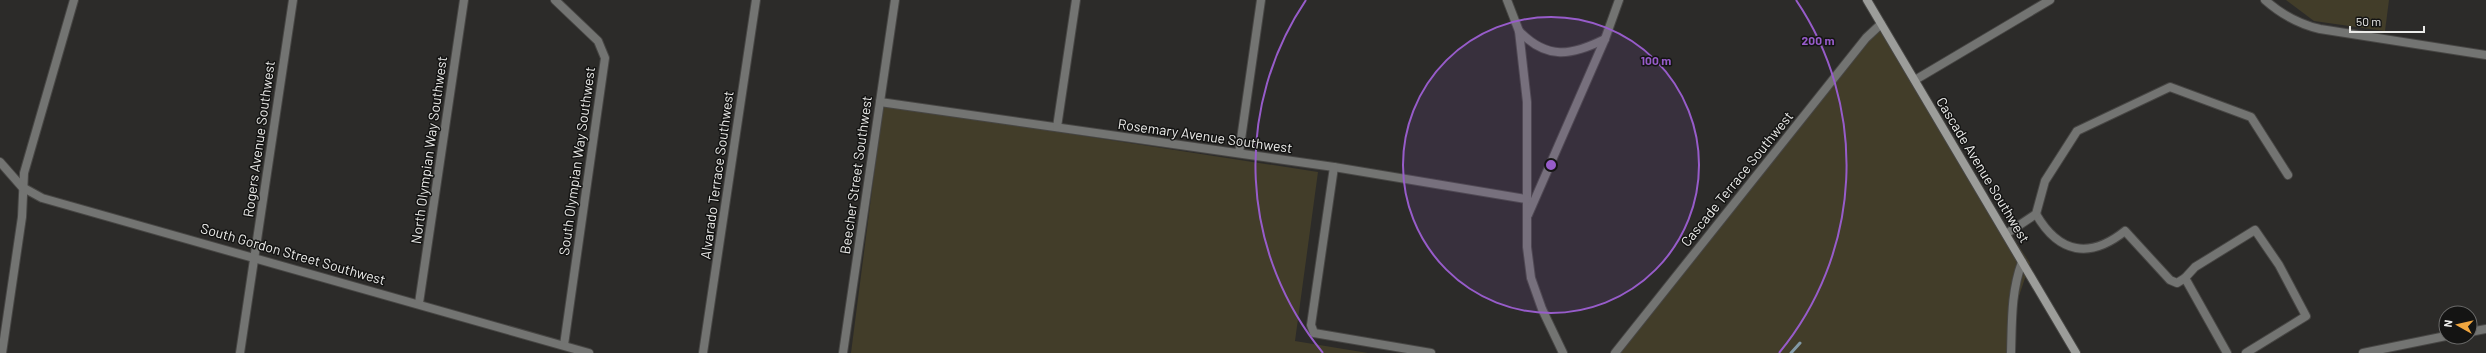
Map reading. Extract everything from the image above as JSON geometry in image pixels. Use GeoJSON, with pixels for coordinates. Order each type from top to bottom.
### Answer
{"type":"FeatureCollection","features":[{"type":"Feature","properties":{"kind":"main road","name":"Cascade Avenue Southwest"},"geometry":{"type":"LineString","coordinates":[[1867,0],[2076,353]]}},
{"type":"Feature","properties":{"kind":"street"},"geometry":{"type":"LineString","coordinates":[[2,353],[22,217],[22,187],[25,171],[74,0]]}},
{"type":"Feature","properties":{"kind":"street","name":"Rogers Avenue Southwest"},"geometry":{"type":"LineString","coordinates":[[240,353],[293,0]]}},
{"type":"Feature","properties":{"kind":"street","name":"North Olympian Way Southwest"},"geometry":{"type":"LineString","coordinates":[[419,303],[464,0]]}},
{"type":"Feature","properties":{"kind":"street","name":"South Olympian Way Southwest"},"geometry":{"type":"LineString","coordinates":[[555,0],[598,41],[605,58],[564,345]]}},
{"type":"Feature","properties":{"kind":"street","name":"Alvarado Terrace Southwest"},"geometry":{"type":"LineString","coordinates":[[703,353],[756,0]]}},
{"type":"Feature","properties":{"kind":"street","name":"Beecher Street Southwest"},"geometry":{"type":"LineString","coordinates":[[843,353],[894,0]]}},
{"type":"Feature","properties":{"kind":"street"},"geometry":{"type":"LineString","coordinates":[[1057,128],[1076,0]]}},
{"type":"Feature","properties":{"kind":"street"},"geometry":{"type":"LineString","coordinates":[[1239,153],[1261,0]]}},
{"type":"Feature","properties":{"kind":"street"},"geometry":{"type":"LineString","coordinates":[[1507,0],[1518,31],[1527,102],[1526,218],[1527,247],[1531,278],[1542,309],[1564,353]]}},
{"type":"Feature","properties":{"kind":"street"},"geometry":{"type":"LineString","coordinates":[[1526,218],[1605,39],[1619,0]]}},
{"type":"Feature","properties":{"kind":"street"},"geometry":{"type":"LineString","coordinates":[[1915,80],[2050,0]]}},
{"type":"Feature","properties":{"kind":"street"},"geometry":{"type":"LineString","coordinates":[[2265,0],[2279,13],[2301,24],[2320,29],[2486,55]]}},
{"type":"Feature","properties":{"kind":"street","name":"Cascade Terrace Southwest"},"geometry":{"type":"LineString","coordinates":[[1615,353],[1861,44],[1881,24]]}},
{"type":"Feature","properties":{"kind":"street"},"geometry":{"type":"LineString","coordinates":[[1518,31],[1538,47],[1560,53],[1582,51],[1605,39]]}},
{"type":"Feature","properties":{"kind":"street"},"geometry":{"type":"LineString","coordinates":[[2006,234],[2036,214],[2045,181],[2076,130],[2170,87],[2251,117],[2288,175]]}},
{"type":"Feature","properties":{"kind":"street","name":"Rosemary Avenue Southwest"},"geometry":{"type":"LineString","coordinates":[[880,102],[1334,167],[1526,199]]}},
{"type":"Feature","properties":{"kind":"street","name":"South Gordon Street Southwest"},"geometry":{"type":"LineString","coordinates":[[0,162],[22,187],[42,198],[419,303],[589,353]]}},
{"type":"Feature","properties":{"kind":"street"},"geometry":{"type":"LineString","coordinates":[[1334,167],[1311,325],[1314,333],[1431,353]]}},
{"type":"Feature","properties":{"kind":"street"},"geometry":{"type":"LineString","coordinates":[[2036,214],[2059,242],[2067,247],[2079,249],[2097,247],[2113,240],[2125,231],[2170,280],[2177,282],[2185,278],[2195,267],[2255,230],[2279,265],[2306,316],[2246,353]]}},
{"type":"Feature","properties":{"kind":"street"},"geometry":{"type":"LineString","coordinates":[[2011,353],[2012,303],[2015,282],[2022,262]]}},
{"type":"Feature","properties":{"kind":"street"},"geometry":{"type":"LineString","coordinates":[[2185,278],[2226,353]]}},
{"type":"Feature","properties":{"kind":"street"},"geometry":{"type":"LineString","coordinates":[[2363,353],[2438,338]]}},
{"type":"Feature","properties":{"kind":"shaded area"},"geometry":{"type":"Polygon","coordinates":[[[2286,0],[2389,0],[2385,31],[2314,21],[2286,0]]]}},
{"type":"Feature","properties":{"kind":"shaded area"},"geometry":{"type":"Polygon","coordinates":[[[1879,19],[1916,74],[1965,165],[2030,263],[2016,305],[2009,353],[1618,353],[1879,19]]]}},
{"type":"Feature","properties":{"kind":"shaded area"},"geometry":{"type":"Polygon","coordinates":[[[883,105],[1318,172],[1295,341],[1368,353],[851,353],[883,105]]]}},
{"type":"Feature","properties":{"kind":"waterway"},"geometry":{"type":"LineString","coordinates":[[1791,353],[1800,343]]}}]}
